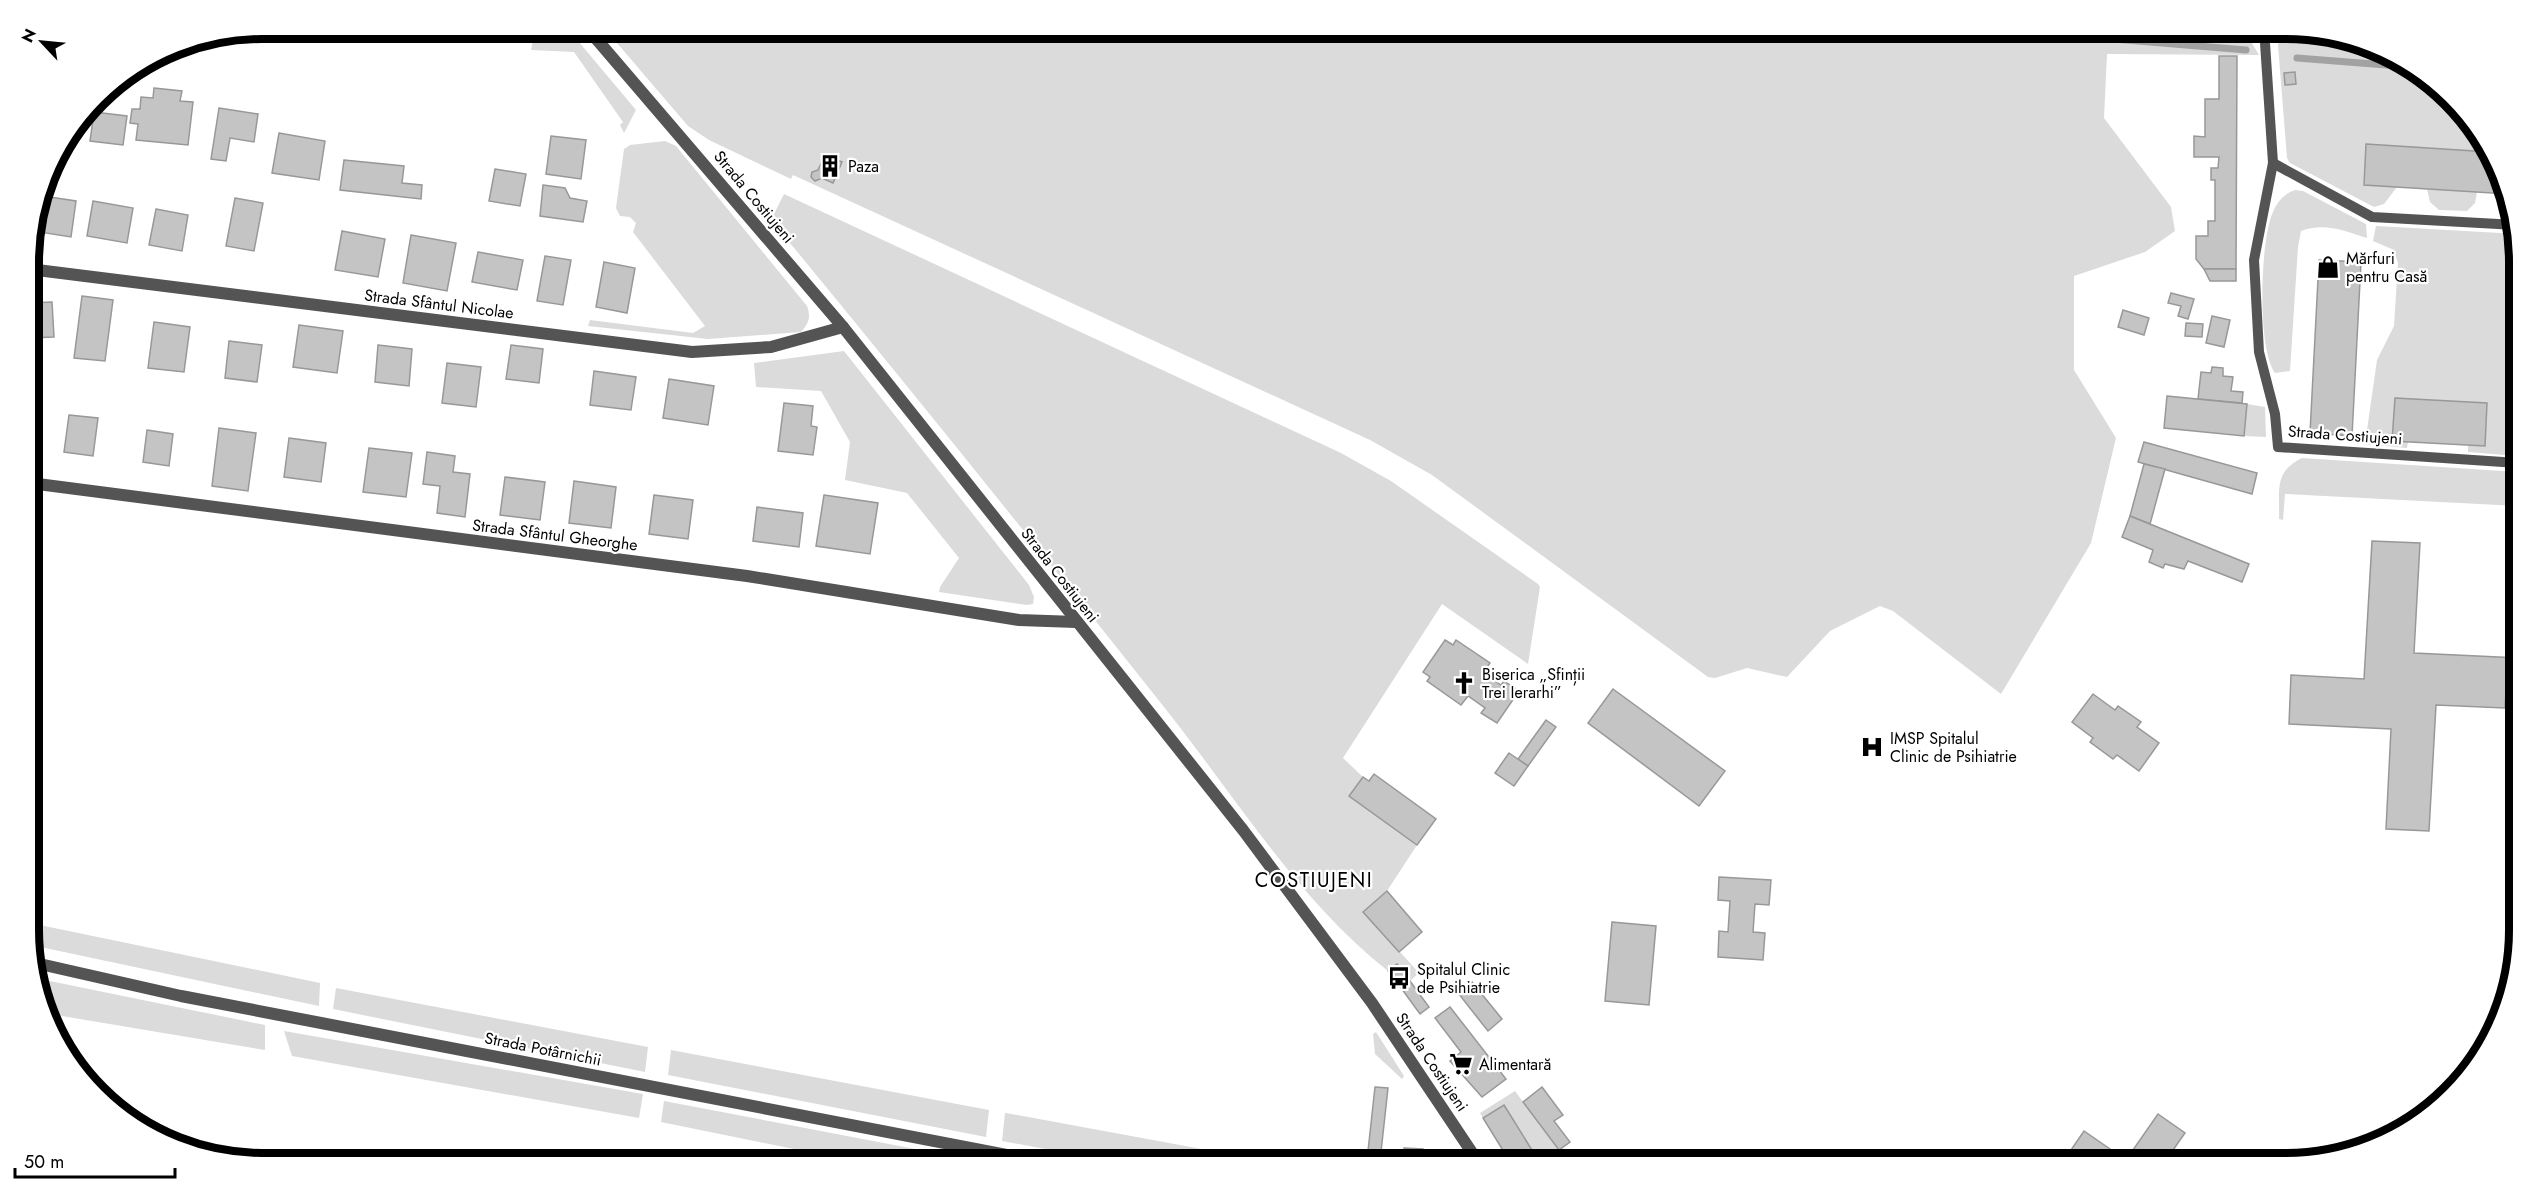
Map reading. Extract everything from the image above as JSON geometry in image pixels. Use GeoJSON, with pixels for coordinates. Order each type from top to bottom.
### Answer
{"type":"FeatureCollection","features":[{"type":"Feature","properties":{"kind":"street","name":"Strada Costiujeni"},"geometry":{"type":"LineString","coordinates":[[596,39],[843,327],[1244,830],[1365,994],[1472,1153]]}},
{"type":"Feature","properties":{"kind":"street","name":"Strada Sfântul Nicolae"},"geometry":{"type":"LineString","coordinates":[[39,270],[692,352],[771,347],[843,327]]}},
{"type":"Feature","properties":{"kind":"street","name":"Strada Sfântul Gheorghe"},"geometry":{"type":"LineString","coordinates":[[39,484],[747,576],[1019,621],[1076,622]]}},
{"type":"Feature","properties":{"kind":"street","name":"Strada Potârnichii"},"geometry":{"type":"LineString","coordinates":[[42,964],[181,996],[997,1153]]}},
{"type":"Feature","properties":{"kind":"lane","name":"Strada Costiujeni"},"geometry":{"type":"LineString","coordinates":[[2266,39],[2272,164],[2254,260],[2259,352],[2275,414],[2278,447],[2509,462]]}},
{"type":"Feature","properties":{"kind":"lane"},"geometry":{"type":"LineString","coordinates":[[2272,164],[2372,217],[2506,224]]}},
{"type":"Feature","properties":{"kind":"shaded area"},"geometry":{"type":"Polygon","coordinates":[[[533,39],[576,39],[636,110],[624,133],[620,125],[623,122],[574,52],[531,50],[533,39]]]}},
{"type":"Feature","properties":{"kind":"shaded area"},"geometry":{"type":"Polygon","coordinates":[[[614,39],[2250,39],[2259,55],[2107,54],[2104,118],[2171,207],[2175,231],[2145,252],[2074,276],[2074,370],[2116,438],[2091,543],[2001,694],[1893,611],[1880,606],[1830,631],[1787,677],[1747,668],[1715,678],[1708,677],[1432,475],[1370,440],[793,175],[791,179],[709,140],[688,126],[614,39]]]}},
{"type":"Feature","properties":{"kind":"shaded area"},"geometry":{"type":"Polygon","coordinates":[[[2280,39],[2330,43],[2385,62],[2422,85],[2444,104],[2463,126],[2480,151],[2367,144],[2364,185],[2397,187],[2384,204],[2374,207],[2290,163],[2287,158],[2278,45],[2280,39]]]}},
{"type":"Feature","properties":{"kind":"shaded area"},"geometry":{"type":"Polygon","coordinates":[[[665,141],[676,146],[807,306],[808,320],[801,332],[708,339],[588,326],[590,320],[693,333],[705,326],[633,232],[636,223],[630,217],[620,216],[616,208],[624,149],[630,145],[665,141]]]}},
{"type":"Feature","properties":{"kind":"shaded area"},"geometry":{"type":"Polygon","coordinates":[[[2427,189],[2477,192],[2475,203],[2467,211],[2439,210],[2430,202],[2427,189]]]}},
{"type":"Feature","properties":{"kind":"shaded area"},"geometry":{"type":"Polygon","coordinates":[[[2295,190],[2303,191],[2366,224],[2367,238],[2326,227],[2301,231],[2290,371],[2275,373],[2269,360],[2263,318],[2265,245],[2275,208],[2279,201],[2295,190]]]}},
{"type":"Feature","properties":{"kind":"shaded area"},"geometry":{"type":"Polygon","coordinates":[[[784,194],[1341,453],[1391,481],[1538,584],[1540,587],[1528,664],[1442,604],[1343,758],[1363,777],[1349,796],[1417,845],[1387,891],[1364,912],[1419,973],[1410,981],[1397,964],[1388,971],[1355,943],[1296,880],[1115,646],[771,220],[784,194]]]}},
{"type":"Feature","properties":{"kind":"shaded area"},"geometry":{"type":"Polygon","coordinates":[[[2376,226],[2507,233],[2509,247],[2509,455],[2468,452],[2468,445],[2485,446],[2487,403],[2395,398],[2392,441],[2408,442],[2407,448],[2365,444],[2377,360],[2394,326],[2398,263],[2394,250],[2373,241],[2376,226]]]}},
{"type":"Feature","properties":{"kind":"shaded area"},"geometry":{"type":"Polygon","coordinates":[[[844,351],[1029,585],[1034,597],[1033,604],[939,592],[959,558],[907,493],[845,480],[850,442],[821,391],[756,387],[754,363],[844,351]]]}},
{"type":"Feature","properties":{"kind":"shaded area"},"geometry":{"type":"Polygon","coordinates":[[[2247,404],[2265,407],[2266,437],[2244,436],[2247,404]]]}},
{"type":"Feature","properties":{"kind":"shaded area"},"geometry":{"type":"Polygon","coordinates":[[[2302,458],[2509,471],[2509,506],[2285,494],[2283,520],[2279,519],[2280,483],[2282,476],[2293,463],[2302,458]]]}},
{"type":"Feature","properties":{"kind":"shaded area"},"geometry":{"type":"Polygon","coordinates":[[[39,925],[320,983],[319,1006],[39,947],[39,925]]]}},
{"type":"Feature","properties":{"kind":"shaded area"},"geometry":{"type":"Polygon","coordinates":[[[45,980],[265,1025],[265,1050],[56,1015],[45,980]]]}},
{"type":"Feature","properties":{"kind":"shaded area"},"geometry":{"type":"Polygon","coordinates":[[[336,988],[648,1047],[645,1072],[333,1009],[336,988]]]}},
{"type":"Feature","properties":{"kind":"shaded area"},"geometry":{"type":"Polygon","coordinates":[[[284,1031],[643,1094],[639,1118],[292,1056],[284,1031]]]}},
{"type":"Feature","properties":{"kind":"shaded area"},"geometry":{"type":"Polygon","coordinates":[[[1376,1032],[1404,1076],[1402,1079],[1375,1054],[1373,1034],[1376,1032]]]}},
{"type":"Feature","properties":{"kind":"shaded area"},"geometry":{"type":"Polygon","coordinates":[[[671,1050],[989,1110],[986,1137],[668,1075],[671,1050]]]}},
{"type":"Feature","properties":{"kind":"shaded area"},"geometry":{"type":"Polygon","coordinates":[[[1515,1091],[1561,1153],[1534,1153],[1504,1105],[1483,1118],[1480,1113],[1515,1091]]]}},
{"type":"Feature","properties":{"kind":"shaded area"},"geometry":{"type":"Polygon","coordinates":[[[664,1101],[936,1153],[814,1153],[661,1122],[664,1101]]]}},
{"type":"Feature","properties":{"kind":"shaded area"},"geometry":{"type":"Polygon","coordinates":[[[1005,1113],[1223,1153],[1067,1153],[1002,1141],[1005,1113]]]}},
{"type":"Feature","properties":{"kind":"building"},"geometry":{"type":"Polygon","coordinates":[[[2219,56],[2237,56],[2236,269],[2204,269],[2196,259],[2196,236],[2208,236],[2208,221],[2215,221],[2215,180],[2211,180],[2211,168],[2218,168],[2219,157],[2194,157],[2194,136],[2205,137],[2205,99],[2219,99],[2219,56]]]}},
{"type":"Feature","properties":{"kind":"building"},"geometry":{"type":"Polygon","coordinates":[[[2295,72],[2296,84],[2285,85],[2284,73],[2295,72]]]}},
{"type":"Feature","properties":{"kind":"building"},"geometry":{"type":"Polygon","coordinates":[[[154,88],[182,91],[180,101],[193,102],[188,145],[136,140],[138,124],[130,123],[132,109],[140,109],[141,97],[153,98],[154,88]]]}},
{"type":"Feature","properties":{"kind":"building"},"geometry":{"type":"Polygon","coordinates":[[[219,108],[258,114],[254,142],[230,138],[226,161],[211,159],[219,108]]]}},
{"type":"Feature","properties":{"kind":"building"},"geometry":{"type":"Polygon","coordinates":[[[96,112],[127,116],[123,145],[90,141],[94,116],[96,112]]]}},
{"type":"Feature","properties":{"kind":"building"},"geometry":{"type":"Polygon","coordinates":[[[279,133],[325,141],[319,180],[272,173],[279,133]]]}},
{"type":"Feature","properties":{"kind":"building"},"geometry":{"type":"Polygon","coordinates":[[[551,136],[586,140],[581,179],[546,174],[551,136]]]}},
{"type":"Feature","properties":{"kind":"building"},"geometry":{"type":"Polygon","coordinates":[[[2366,144],[2480,151],[2498,193],[2364,185],[2366,144]]]}},
{"type":"Feature","properties":{"kind":"building","name":"Paza"},"geometry":{"type":"Polygon","coordinates":[[[825,155],[842,162],[833,183],[822,178],[815,181],[811,177],[812,172],[818,170],[825,155]]]}},
{"type":"Feature","properties":{"kind":"building"},"geometry":{"type":"Polygon","coordinates":[[[344,160],[404,166],[402,183],[422,185],[421,199],[340,190],[344,160]]]}},
{"type":"Feature","properties":{"kind":"building"},"geometry":{"type":"Polygon","coordinates":[[[495,169],[526,174],[520,206],[489,201],[495,169]]]}},
{"type":"Feature","properties":{"kind":"building"},"geometry":{"type":"Polygon","coordinates":[[[543,185],[565,188],[570,198],[587,201],[583,222],[540,216],[543,185]]]}},
{"type":"Feature","properties":{"kind":"building"},"geometry":{"type":"Polygon","coordinates":[[[49,197],[76,201],[71,237],[41,232],[49,197]]]}},
{"type":"Feature","properties":{"kind":"building"},"geometry":{"type":"Polygon","coordinates":[[[235,198],[263,203],[254,251],[226,246],[235,198]]]}},
{"type":"Feature","properties":{"kind":"building"},"geometry":{"type":"Polygon","coordinates":[[[93,201],[133,208],[127,243],[87,236],[93,201]]]}},
{"type":"Feature","properties":{"kind":"building"},"geometry":{"type":"Polygon","coordinates":[[[156,209],[188,215],[182,251],[149,245],[156,209]]]}},
{"type":"Feature","properties":{"kind":"building"},"geometry":{"type":"Polygon","coordinates":[[[342,231],[385,239],[378,277],[335,270],[342,231]]]}},
{"type":"Feature","properties":{"kind":"building"},"geometry":{"type":"Polygon","coordinates":[[[411,235],[456,243],[447,291],[403,283],[411,235]]]}},
{"type":"Feature","properties":{"kind":"building"},"geometry":{"type":"Polygon","coordinates":[[[478,252],[523,260],[517,290],[472,282],[478,252]]]}},
{"type":"Feature","properties":{"kind":"building"},"geometry":{"type":"Polygon","coordinates":[[[545,256],[571,260],[563,305],[537,301],[545,256]]]}},
{"type":"Feature","properties":{"kind":"building"},"geometry":{"type":"Polygon","coordinates":[[[2319,260],[2361,262],[2352,436],[2310,433],[2319,260]]]}},
{"type":"Feature","properties":{"kind":"building"},"geometry":{"type":"Polygon","coordinates":[[[604,262],[635,268],[627,313],[596,307],[604,262]]]}},
{"type":"Feature","properties":{"kind":"building"},"geometry":{"type":"Polygon","coordinates":[[[2204,269],[2236,269],[2236,281],[2210,281],[2204,269]]]}},
{"type":"Feature","properties":{"kind":"building"},"geometry":{"type":"Polygon","coordinates":[[[2171,293],[2194,299],[2188,319],[2178,316],[2181,306],[2168,303],[2171,293]]]}},
{"type":"Feature","properties":{"kind":"building"},"geometry":{"type":"Polygon","coordinates":[[[82,296],[113,300],[105,361],[74,358],[82,296]]]}},
{"type":"Feature","properties":{"kind":"building"},"geometry":{"type":"Polygon","coordinates":[[[52,302],[54,337],[39,338],[39,303],[52,302]]]}},
{"type":"Feature","properties":{"kind":"building"},"geometry":{"type":"Polygon","coordinates":[[[2123,310],[2149,318],[2144,335],[2118,327],[2123,310]]]}},
{"type":"Feature","properties":{"kind":"building"},"geometry":{"type":"Polygon","coordinates":[[[2212,316],[2230,320],[2224,347],[2206,343],[2212,316]]]}},
{"type":"Feature","properties":{"kind":"building"},"geometry":{"type":"Polygon","coordinates":[[[154,322],[190,327],[184,372],[148,368],[154,322]]]}},
{"type":"Feature","properties":{"kind":"building"},"geometry":{"type":"Polygon","coordinates":[[[2186,323],[2203,324],[2202,337],[2185,336],[2186,323]]]}},
{"type":"Feature","properties":{"kind":"building"},"geometry":{"type":"Polygon","coordinates":[[[299,325],[343,331],[337,373],[293,367],[299,325]]]}},
{"type":"Feature","properties":{"kind":"building"},"geometry":{"type":"Polygon","coordinates":[[[229,341],[262,345],[257,382],[225,378],[229,341]]]}},
{"type":"Feature","properties":{"kind":"building"},"geometry":{"type":"Polygon","coordinates":[[[378,345],[412,349],[409,386],[375,382],[378,345]]]}},
{"type":"Feature","properties":{"kind":"building"},"geometry":{"type":"Polygon","coordinates":[[[511,345],[543,349],[539,383],[506,379],[511,345]]]}},
{"type":"Feature","properties":{"kind":"building"},"geometry":{"type":"Polygon","coordinates":[[[447,363],[481,367],[476,407],[442,403],[447,363]]]}},
{"type":"Feature","properties":{"kind":"building"},"geometry":{"type":"Polygon","coordinates":[[[2212,367],[2223,368],[2223,376],[2233,377],[2231,391],[2243,392],[2242,403],[2198,399],[2201,372],[2211,373],[2212,367]]]}},
{"type":"Feature","properties":{"kind":"building"},"geometry":{"type":"Polygon","coordinates":[[[594,371],[636,377],[631,410],[590,405],[594,371]]]}},
{"type":"Feature","properties":{"kind":"building"},"geometry":{"type":"Polygon","coordinates":[[[669,379],[714,386],[708,425],[663,418],[669,379]]]}},
{"type":"Feature","properties":{"kind":"building"},"geometry":{"type":"Polygon","coordinates":[[[2167,396],[2247,404],[2244,436],[2164,428],[2167,396]]]}},
{"type":"Feature","properties":{"kind":"building"},"geometry":{"type":"Polygon","coordinates":[[[2395,398],[2487,403],[2485,446],[2392,441],[2395,398]]]}},
{"type":"Feature","properties":{"kind":"building"},"geometry":{"type":"Polygon","coordinates":[[[784,403],[813,406],[811,426],[817,427],[813,455],[778,451],[784,403]]]}},
{"type":"Feature","properties":{"kind":"building"},"geometry":{"type":"Polygon","coordinates":[[[69,415],[98,418],[93,456],[64,452],[69,415]]]}},
{"type":"Feature","properties":{"kind":"building"},"geometry":{"type":"Polygon","coordinates":[[[219,428],[256,433],[248,491],[212,486],[219,428]]]}},
{"type":"Feature","properties":{"kind":"building"},"geometry":{"type":"Polygon","coordinates":[[[147,430],[173,434],[169,466],[143,462],[147,430]]]}},
{"type":"Feature","properties":{"kind":"building"},"geometry":{"type":"Polygon","coordinates":[[[289,438],[326,443],[321,482],[284,477],[289,438]]]}},
{"type":"Feature","properties":{"kind":"building"},"geometry":{"type":"Polygon","coordinates":[[[2144,442],[2257,473],[2252,494],[2138,462],[2144,442]]]}},
{"type":"Feature","properties":{"kind":"building"},"geometry":{"type":"Polygon","coordinates":[[[369,448],[412,453],[406,497],[363,492],[369,448]]]}},
{"type":"Feature","properties":{"kind":"building"},"geometry":{"type":"Polygon","coordinates":[[[427,452],[455,456],[453,472],[470,474],[465,517],[437,513],[440,486],[423,484],[427,452]]]}},
{"type":"Feature","properties":{"kind":"building"},"geometry":{"type":"Polygon","coordinates":[[[2144,464],[2165,469],[2150,524],[2130,516],[2144,464]]]}},
{"type":"Feature","properties":{"kind":"building"},"geometry":{"type":"Polygon","coordinates":[[[505,477],[545,482],[540,520],[500,515],[505,477]]]}},
{"type":"Feature","properties":{"kind":"building"},"geometry":{"type":"Polygon","coordinates":[[[574,481],[616,487],[611,528],[569,523],[574,481]]]}},
{"type":"Feature","properties":{"kind":"building"},"geometry":{"type":"Polygon","coordinates":[[[654,495],[693,500],[688,539],[649,534],[654,495]]]}},
{"type":"Feature","properties":{"kind":"building"},"geometry":{"type":"Polygon","coordinates":[[[824,495],[878,503],[870,554],[816,546],[824,495]]]}},
{"type":"Feature","properties":{"kind":"building"},"geometry":{"type":"Polygon","coordinates":[[[757,507],[803,513],[799,547],[753,541],[757,507]]]}},
{"type":"Feature","properties":{"kind":"building"},"geometry":{"type":"Polygon","coordinates":[[[2130,516],[2249,564],[2242,582],[2188,561],[2184,569],[2165,564],[2163,568],[2149,562],[2153,550],[2122,537],[2130,516]]]}},
{"type":"Feature","properties":{"kind":"building"},"geometry":{"type":"Polygon","coordinates":[[[2372,541],[2420,543],[2414,653],[2509,658],[2509,691],[2506,691],[2505,708],[2436,705],[2429,831],[2386,829],[2391,729],[2289,724],[2291,675],[2364,679],[2372,541]]]}},
{"type":"Feature","properties":{"kind":"building","name":"Biserica „Sfinții Trei Ierarhi”"},"geometry":{"type":"Polygon","coordinates":[[[1445,640],[1453,645],[1456,640],[1490,663],[1483,673],[1501,685],[1504,681],[1519,691],[1497,723],[1481,713],[1485,708],[1468,696],[1461,705],[1427,681],[1430,677],[1423,672],[1445,640]]]}},
{"type":"Feature","properties":{"kind":"building"},"geometry":{"type":"Polygon","coordinates":[[[1613,689],[1725,771],[1699,806],[1588,723],[1613,689]]]}},
{"type":"Feature","properties":{"kind":"building"},"geometry":{"type":"Polygon","coordinates":[[[2093,694],[2115,710],[2118,706],[2141,722],[2137,727],[2159,743],[2139,771],[2117,755],[2113,759],[2090,742],[2093,738],[2072,722],[2093,694]]]}},
{"type":"Feature","properties":{"kind":"building"},"geometry":{"type":"Polygon","coordinates":[[[1546,720],[1556,727],[1528,766],[1518,759],[1546,720]]]}},
{"type":"Feature","properties":{"kind":"building"},"geometry":{"type":"Polygon","coordinates":[[[1509,753],[1528,766],[1514,786],[1495,773],[1509,753]]]}},
{"type":"Feature","properties":{"kind":"building"},"geometry":{"type":"Polygon","coordinates":[[[1374,774],[1436,819],[1417,845],[1349,796],[1363,777],[1369,781],[1374,774]]]}},
{"type":"Feature","properties":{"kind":"building"},"geometry":{"type":"Polygon","coordinates":[[[1719,877],[1771,880],[1769,905],[1755,904],[1753,932],[1765,933],[1763,960],[1718,957],[1719,931],[1728,932],[1730,901],[1718,900],[1719,877]]]}},
{"type":"Feature","properties":{"kind":"building"},"geometry":{"type":"Polygon","coordinates":[[[1387,891],[1422,932],[1399,952],[1363,912],[1387,891]]]}},
{"type":"Feature","properties":{"kind":"building"},"geometry":{"type":"Polygon","coordinates":[[[1612,922],[1656,926],[1649,1005],[1605,1001],[1612,922]]]}},
{"type":"Feature","properties":{"kind":"building"},"geometry":{"type":"Polygon","coordinates":[[[1397,964],[1410,981],[1401,988],[1388,971],[1397,964]]]}},
{"type":"Feature","properties":{"kind":"building"},"geometry":{"type":"Polygon","coordinates":[[[1410,981],[1429,1007],[1420,1014],[1401,988],[1410,981]]]}},
{"type":"Feature","properties":{"kind":"building"},"geometry":{"type":"Polygon","coordinates":[[[1472,982],[1502,1019],[1488,1031],[1458,993],[1472,982]]]}},
{"type":"Feature","properties":{"kind":"building"},"geometry":{"type":"Polygon","coordinates":[[[1450,1007],[1506,1079],[1482,1097],[1450,1061],[1461,1052],[1435,1018],[1450,1007]]]}},
{"type":"Feature","properties":{"kind":"building"},"geometry":{"type":"Polygon","coordinates":[[[1375,1087],[1388,1088],[1381,1152],[1368,1151],[1375,1087]]]}},
{"type":"Feature","properties":{"kind":"building"},"geometry":{"type":"Polygon","coordinates":[[[1542,1087],[1563,1115],[1554,1121],[1570,1142],[1559,1150],[1523,1102],[1542,1087]]]}},
{"type":"Feature","properties":{"kind":"building"},"geometry":{"type":"Polygon","coordinates":[[[1504,1105],[1534,1153],[1504,1152],[1483,1118],[1504,1105]]]}},
{"type":"Feature","properties":{"kind":"building"},"geometry":{"type":"Polygon","coordinates":[[[2158,1114],[2185,1133],[2171,1153],[2131,1153],[2158,1114]]]}},
{"type":"Feature","properties":{"kind":"building"},"geometry":{"type":"Polygon","coordinates":[[[2084,1131],[2116,1153],[2069,1153],[2084,1131]]]}},
{"type":"Feature","properties":{"kind":"building"},"geometry":{"type":"Polygon","coordinates":[[[1404,1148],[1423,1149],[1422,1153],[1404,1153],[1404,1148]]]}},
{"type":"Feature","properties":{"kind":"waterway"},"geometry":{"type":"LineString","coordinates":[[2113,39],[2246,50]]}},
{"type":"Feature","properties":{"kind":"waterway"},"geometry":{"type":"LineString","coordinates":[[2297,58],[2391,65]]}},
{"type":"Feature","properties":{"kind":"place","name":"Paza"},"geometry":{"type":"Point","coordinates":[830,166]}},
{"type":"Feature","properties":{"kind":"place","name":"Mărfuri pentru Casă"},"geometry":{"type":"Point","coordinates":[2328,267]}},
{"type":"Feature","properties":{"kind":"place","name":"Biserica „Sfinții Trei Ierarhi”"},"geometry":{"type":"Point","coordinates":[1464,683]}},
{"type":"Feature","properties":{"kind":"place","name":"IMSP Spitalul Clinic de Psihiatrie"},"geometry":{"type":"Point","coordinates":[1872,747]}},
{"type":"Feature","properties":{"kind":"place","name":"Spitalul Clinic de Psihiatrie"},"geometry":{"type":"Point","coordinates":[1399,978]}},
{"type":"Feature","properties":{"kind":"place","name":"Alimentară"},"geometry":{"type":"Point","coordinates":[1461,1064]}},
{"type":"Feature","properties":{"kind":"district","name":"COSTIUJENI"},"geometry":{"type":"Point","coordinates":[1314,880]}}]}
